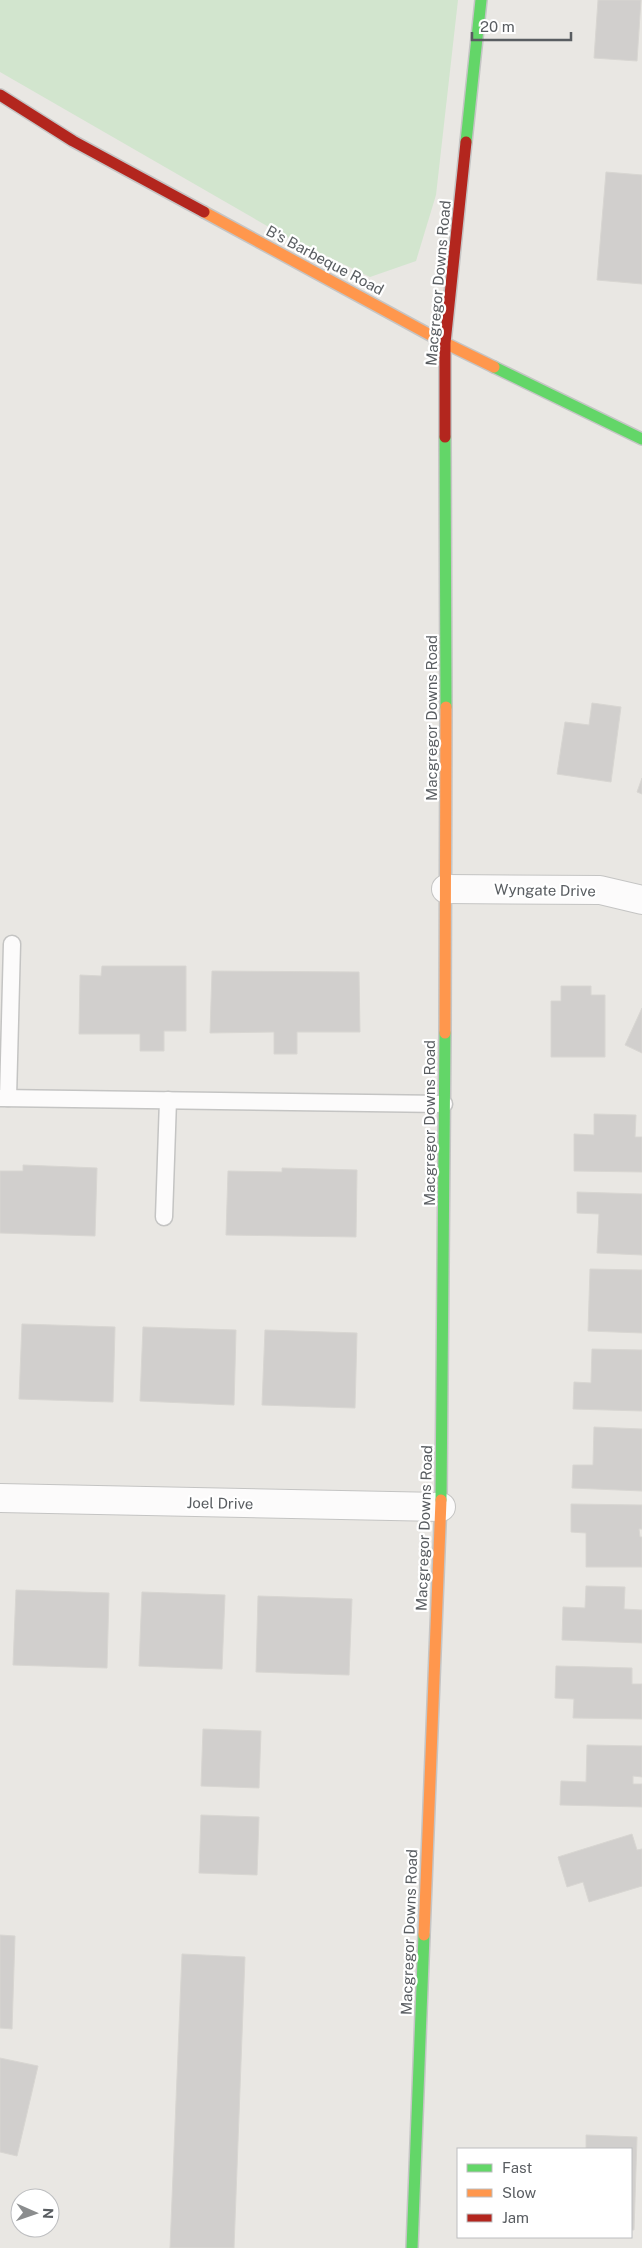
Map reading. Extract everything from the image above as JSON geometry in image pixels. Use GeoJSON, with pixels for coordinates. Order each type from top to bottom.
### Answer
{"type":"FeatureCollection","features":[{"type":"Feature","properties":{"kind":"street","name":"Macgregor Downs Road"},"geometry":{"type":"LineString","coordinates":[[412,2248],[441,1507],[446,889],[445,343],[481,0]]}},
{"type":"Feature","properties":{"kind":"street","name":"B's Barbeque Road"},"geometry":{"type":"LineString","coordinates":[[0,95],[73,141],[445,343],[642,439]]}},
{"type":"Feature","properties":{"kind":"street","name":"Wyngate Drive"},"geometry":{"type":"LineString","coordinates":[[446,889],[600,890],[642,900]]}},
{"type":"Feature","properties":{"kind":"street","name":"Joel Drive"},"geometry":{"type":"LineString","coordinates":[[0,1498],[441,1507]]}},
{"type":"Feature","properties":{"kind":"lane"},"geometry":{"type":"LineString","coordinates":[[12,944],[4,1098],[444,1104]]}},
{"type":"Feature","properties":{"kind":"lane"},"geometry":{"type":"LineString","coordinates":[[164,1217],[168,1100]]}},
{"type":"Feature","properties":{"kind":"green space"},"geometry":{"type":"Polygon","coordinates":[[[0,0],[458,0],[436,195],[416,261],[370,277],[281,234],[0,72],[0,0]]]}},
{"type":"Feature","properties":{"kind":"building"},"geometry":{"type":"Polygon","coordinates":[[[598,0],[641,0],[637,61],[594,58],[598,0]]]}},
{"type":"Feature","properties":{"kind":"building"},"geometry":{"type":"Polygon","coordinates":[[[606,172],[642,175],[642,284],[597,280],[606,172]]]}},
{"type":"Feature","properties":{"kind":"building"},"geometry":{"type":"Polygon","coordinates":[[[592,703],[621,707],[611,782],[557,774],[565,722],[589,725],[592,703]]]}},
{"type":"Feature","properties":{"kind":"building"},"geometry":{"type":"Polygon","coordinates":[[[642,778],[642,794],[637,792],[642,778]]]}},
{"type":"Feature","properties":{"kind":"building"},"geometry":{"type":"Polygon","coordinates":[[[102,966],[186,966],[186,1031],[164,1031],[164,1051],[140,1051],[140,1034],[79,1034],[80,975],[101,976],[102,966]]]}},
{"type":"Feature","properties":{"kind":"building"},"geometry":{"type":"Polygon","coordinates":[[[212,971],[359,972],[360,1032],[297,1032],[297,1054],[274,1054],[274,1032],[210,1033],[212,971]]]}},
{"type":"Feature","properties":{"kind":"building"},"geometry":{"type":"Polygon","coordinates":[[[561,986],[591,986],[591,995],[605,995],[605,1057],[551,1057],[551,1001],[561,1001],[561,986]]]}},
{"type":"Feature","properties":{"kind":"building"},"geometry":{"type":"Polygon","coordinates":[[[642,1008],[642,1053],[625,1045],[642,1008]]]}},
{"type":"Feature","properties":{"kind":"building"},"geometry":{"type":"Polygon","coordinates":[[[594,1114],[636,1115],[635,1137],[642,1137],[642,1172],[574,1171],[574,1134],[594,1135],[594,1114]]]}},
{"type":"Feature","properties":{"kind":"building"},"geometry":{"type":"Polygon","coordinates":[[[23,1165],[97,1168],[95,1236],[0,1233],[0,1171],[23,1171],[23,1165]]]}},
{"type":"Feature","properties":{"kind":"building"},"geometry":{"type":"Polygon","coordinates":[[[282,1168],[357,1170],[356,1237],[226,1235],[228,1171],[282,1172],[282,1168]]]}},
{"type":"Feature","properties":{"kind":"building"},"geometry":{"type":"Polygon","coordinates":[[[577,1192],[642,1194],[642,1255],[597,1253],[599,1214],[577,1213],[577,1192]]]}},
{"type":"Feature","properties":{"kind":"building"},"geometry":{"type":"Polygon","coordinates":[[[590,1269],[642,1270],[642,1333],[588,1331],[590,1269]]]}},
{"type":"Feature","properties":{"kind":"building"},"geometry":{"type":"Polygon","coordinates":[[[22,1324],[115,1327],[113,1402],[19,1399],[22,1324]]]}},
{"type":"Feature","properties":{"kind":"building"},"geometry":{"type":"Polygon","coordinates":[[[143,1327],[236,1330],[234,1405],[140,1401],[143,1327]]]}},
{"type":"Feature","properties":{"kind":"building"},"geometry":{"type":"Polygon","coordinates":[[[265,1330],[357,1333],[355,1408],[262,1405],[265,1330]]]}},
{"type":"Feature","properties":{"kind":"building"},"geometry":{"type":"Polygon","coordinates":[[[592,1349],[642,1350],[642,1411],[573,1409],[574,1382],[591,1383],[592,1349]]]}},
{"type":"Feature","properties":{"kind":"building"},"geometry":{"type":"Polygon","coordinates":[[[594,1427],[642,1429],[642,1491],[572,1488],[573,1465],[593,1465],[594,1427]]]}},
{"type":"Feature","properties":{"kind":"building"},"geometry":{"type":"Polygon","coordinates":[[[571,1504],[642,1505],[642,1529],[639,1529],[640,1537],[642,1537],[642,1567],[586,1567],[586,1533],[571,1532],[571,1504]]]}},
{"type":"Feature","properties":{"kind":"building"},"geometry":{"type":"Polygon","coordinates":[[[586,1586],[625,1587],[624,1609],[642,1610],[642,1643],[562,1640],[563,1607],[585,1608],[586,1586]]]}},
{"type":"Feature","properties":{"kind":"building"},"geometry":{"type":"Polygon","coordinates":[[[16,1590],[109,1593],[107,1668],[13,1665],[16,1590]]]}},
{"type":"Feature","properties":{"kind":"building"},"geometry":{"type":"Polygon","coordinates":[[[142,1592],[225,1595],[222,1669],[139,1666],[142,1592]]]}},
{"type":"Feature","properties":{"kind":"building"},"geometry":{"type":"Polygon","coordinates":[[[258,1596],[352,1599],[349,1675],[256,1672],[258,1596]]]}},
{"type":"Feature","properties":{"kind":"building"},"geometry":{"type":"Polygon","coordinates":[[[556,1666],[632,1668],[632,1684],[642,1684],[642,1719],[573,1718],[574,1699],[555,1698],[556,1666]]]}},
{"type":"Feature","properties":{"kind":"building"},"geometry":{"type":"Polygon","coordinates":[[[203,1729],[261,1731],[259,1788],[201,1786],[203,1729]]]}},
{"type":"Feature","properties":{"kind":"building"},"geometry":{"type":"Polygon","coordinates":[[[587,1745],[642,1746],[642,1777],[633,1776],[633,1784],[642,1784],[642,1807],[560,1805],[561,1781],[586,1782],[587,1745]]]}},
{"type":"Feature","properties":{"kind":"building"},"geometry":{"type":"Polygon","coordinates":[[[201,1815],[259,1817],[257,1875],[199,1873],[201,1815]]]}},
{"type":"Feature","properties":{"kind":"building"},"geometry":{"type":"Polygon","coordinates":[[[632,1834],[637,1850],[642,1849],[642,1886],[589,1902],[583,1882],[567,1887],[558,1857],[632,1834]]]}},
{"type":"Feature","properties":{"kind":"building"},"geometry":{"type":"Polygon","coordinates":[[[0,1935],[15,1936],[12,2029],[0,2028],[0,1935]]]}},
{"type":"Feature","properties":{"kind":"building"},"geometry":{"type":"Polygon","coordinates":[[[182,1954],[245,1957],[234,2248],[170,2248],[182,1954]]]}},
{"type":"Feature","properties":{"kind":"building"},"geometry":{"type":"Polygon","coordinates":[[[0,2058],[38,2066],[17,2156],[0,2152],[0,2058]]]}},
{"type":"Feature","properties":{"kind":"building"},"geometry":{"type":"Polygon","coordinates":[[[586,2135],[637,2137],[634,2230],[632,2230],[632,2148],[586,2148],[586,2135]]]}},
{"type":"Feature","properties":{"kind":"traffic: fast"},"geometry":{"type":"LineString","coordinates":[[466,142],[481,0]]}},
{"type":"Feature","properties":{"kind":"traffic: fast"},"geometry":{"type":"LineString","coordinates":[[494,367],[642,439]]}},
{"type":"Feature","properties":{"kind":"traffic: fast"},"geometry":{"type":"LineString","coordinates":[[445,437],[446,707]]}},
{"type":"Feature","properties":{"kind":"traffic: fast"},"geometry":{"type":"LineString","coordinates":[[441,1500],[445,1033]]}},
{"type":"Feature","properties":{"kind":"traffic: fast"},"geometry":{"type":"LineString","coordinates":[[412,2248],[424,1935]]}},
{"type":"Feature","properties":{"kind":"traffic: slow"},"geometry":{"type":"LineString","coordinates":[[204,212],[445,343],[494,367]]}},
{"type":"Feature","properties":{"kind":"traffic: slow"},"geometry":{"type":"LineString","coordinates":[[445,1033],[446,707]]}},
{"type":"Feature","properties":{"kind":"traffic: slow"},"geometry":{"type":"LineString","coordinates":[[424,1935],[441,1500]]}},
{"type":"Feature","properties":{"kind":"traffic: jam"},"geometry":{"type":"LineString","coordinates":[[0,95],[73,141],[204,212]]}},
{"type":"Feature","properties":{"kind":"traffic: jam"},"geometry":{"type":"LineString","coordinates":[[445,437],[445,343],[466,142]]}}]}
